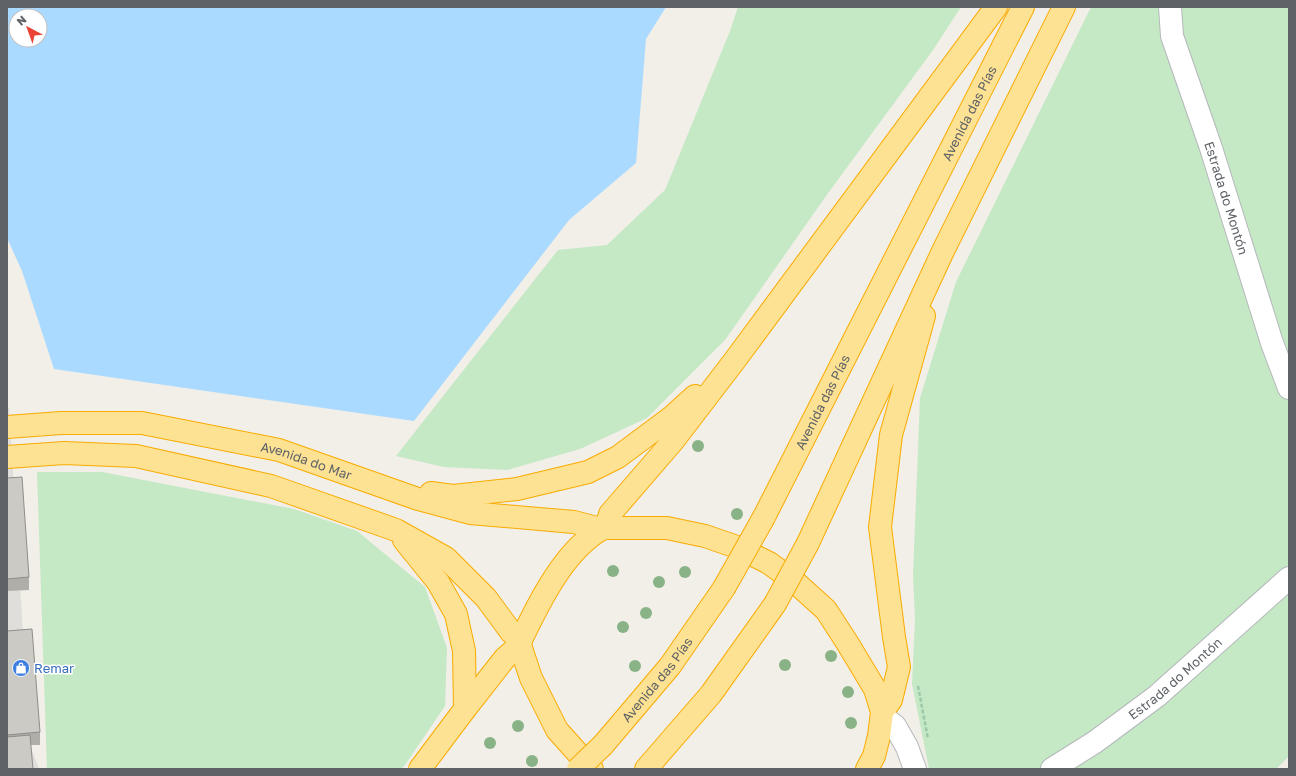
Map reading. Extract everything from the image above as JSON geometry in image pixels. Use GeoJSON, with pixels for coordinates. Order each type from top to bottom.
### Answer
{"type":"FeatureCollection","features":[{"type":"Feature","properties":{"kind":"highway"},"geometry":{"type":"LineString","coordinates":[[420,769],[505,658],[521,642],[532,618],[556,576],[584,542],[604,528],[610,514],[674,441],[996,7]]}},
{"type":"Feature","properties":{"kind":"highway","name":"Avenida das Pías"},"geometry":{"type":"LineString","coordinates":[[578,769],[603,745],[670,666],[724,588],[764,517],[1023,7]]}},
{"type":"Feature","properties":{"kind":"highway"},"geometry":{"type":"LineString","coordinates":[[646,769],[711,694],[775,604],[808,543],[943,251],[1064,7]]}},
{"type":"Feature","properties":{"kind":"highway"},"geometry":{"type":"LineString","coordinates":[[867,769],[874,756],[882,714],[891,700],[899,667],[880,527],[890,435],[943,251]]}},
{"type":"Feature","properties":{"kind":"highway"},"geometry":{"type":"LineString","coordinates":[[380,485],[453,496],[517,489],[588,472],[618,457],[673,416],[735,360]]}},
{"type":"Feature","properties":{"kind":"highway","name":"Avenida do Mar"},"geometry":{"type":"LineString","coordinates":[[7,427],[61,423],[142,424],[279,450],[418,499],[470,513],[574,522],[604,528],[667,528],[697,534],[737,547],[769,563],[795,582],[826,610],[875,689],[882,714]]}},
{"type":"Feature","properties":{"kind":"highway"},"geometry":{"type":"LineString","coordinates":[[7,457],[64,453],[136,456],[271,486],[396,530],[446,558],[486,598],[521,642],[531,678],[557,730],[592,769]]}},
{"type":"Feature","properties":{"kind":"highway"},"geometry":{"type":"LineString","coordinates":[[396,530],[438,582],[456,614],[464,652],[465,710]]}},
{"type":"Feature","properties":{"kind":"street","name":"Estrada do Montón"},"geometry":{"type":"LineString","coordinates":[[1170,7],[1172,36],[1211,148],[1272,343],[1289,388]]}},
{"type":"Feature","properties":{"kind":"street","name":"Estrada do Montón"},"geometry":{"type":"LineString","coordinates":[[1052,769],[1094,742],[1157,696],[1289,578]]}},
{"type":"Feature","properties":{"kind":"street"},"geometry":{"type":"LineString","coordinates":[[882,714],[895,726],[907,747],[915,769]]}},
{"type":"Feature","properties":{"kind":"path"},"geometry":{"type":"LineString","coordinates":[[917,682],[929,740]]}},
{"type":"Feature","properties":{"kind":"shaded area"},"geometry":{"type":"Polygon","coordinates":[[[7,408],[9,408],[30,745],[39,769],[7,769],[7,408]]]}},
{"type":"Feature","properties":{"kind":"green space"},"geometry":{"type":"Polygon","coordinates":[[[738,7],[961,7],[933,50],[826,196],[725,340],[647,418],[580,449],[507,470],[444,467],[396,456],[558,250],[607,245],[665,190],[730,31],[738,7]]]}},
{"type":"Feature","properties":{"kind":"green space"},"geometry":{"type":"Polygon","coordinates":[[[1091,7],[1289,7],[1289,756],[1276,769],[929,769],[912,684],[915,619],[913,576],[920,398],[956,282],[1091,7]]]}},
{"type":"Feature","properties":{"kind":"green space"},"geometry":{"type":"Polygon","coordinates":[[[37,472],[102,472],[294,509],[357,531],[425,587],[447,648],[445,706],[405,765],[401,769],[47,769],[37,472]]]}},
{"type":"Feature","properties":{"kind":"water"},"geometry":{"type":"Polygon","coordinates":[[[7,7],[666,7],[646,39],[636,163],[569,220],[414,421],[54,369],[22,271],[7,238],[7,7]]]}},
{"type":"Feature","properties":{"kind":"building"},"geometry":{"type":"Polygon","coordinates":[[[22,477],[29,577],[7,579],[7,478],[22,477]]]}},
{"type":"Feature","properties":{"kind":"building"},"geometry":{"type":"Polygon","coordinates":[[[32,629],[40,732],[7,735],[7,631],[32,629]]]}},
{"type":"Feature","properties":{"kind":"building"},"geometry":{"type":"Polygon","coordinates":[[[30,735],[33,769],[7,769],[7,737],[30,735]]]}},
{"type":"Feature","properties":{"kind":"place","name":"Remar"},"geometry":{"type":"Point","coordinates":[21,668]}}]}
